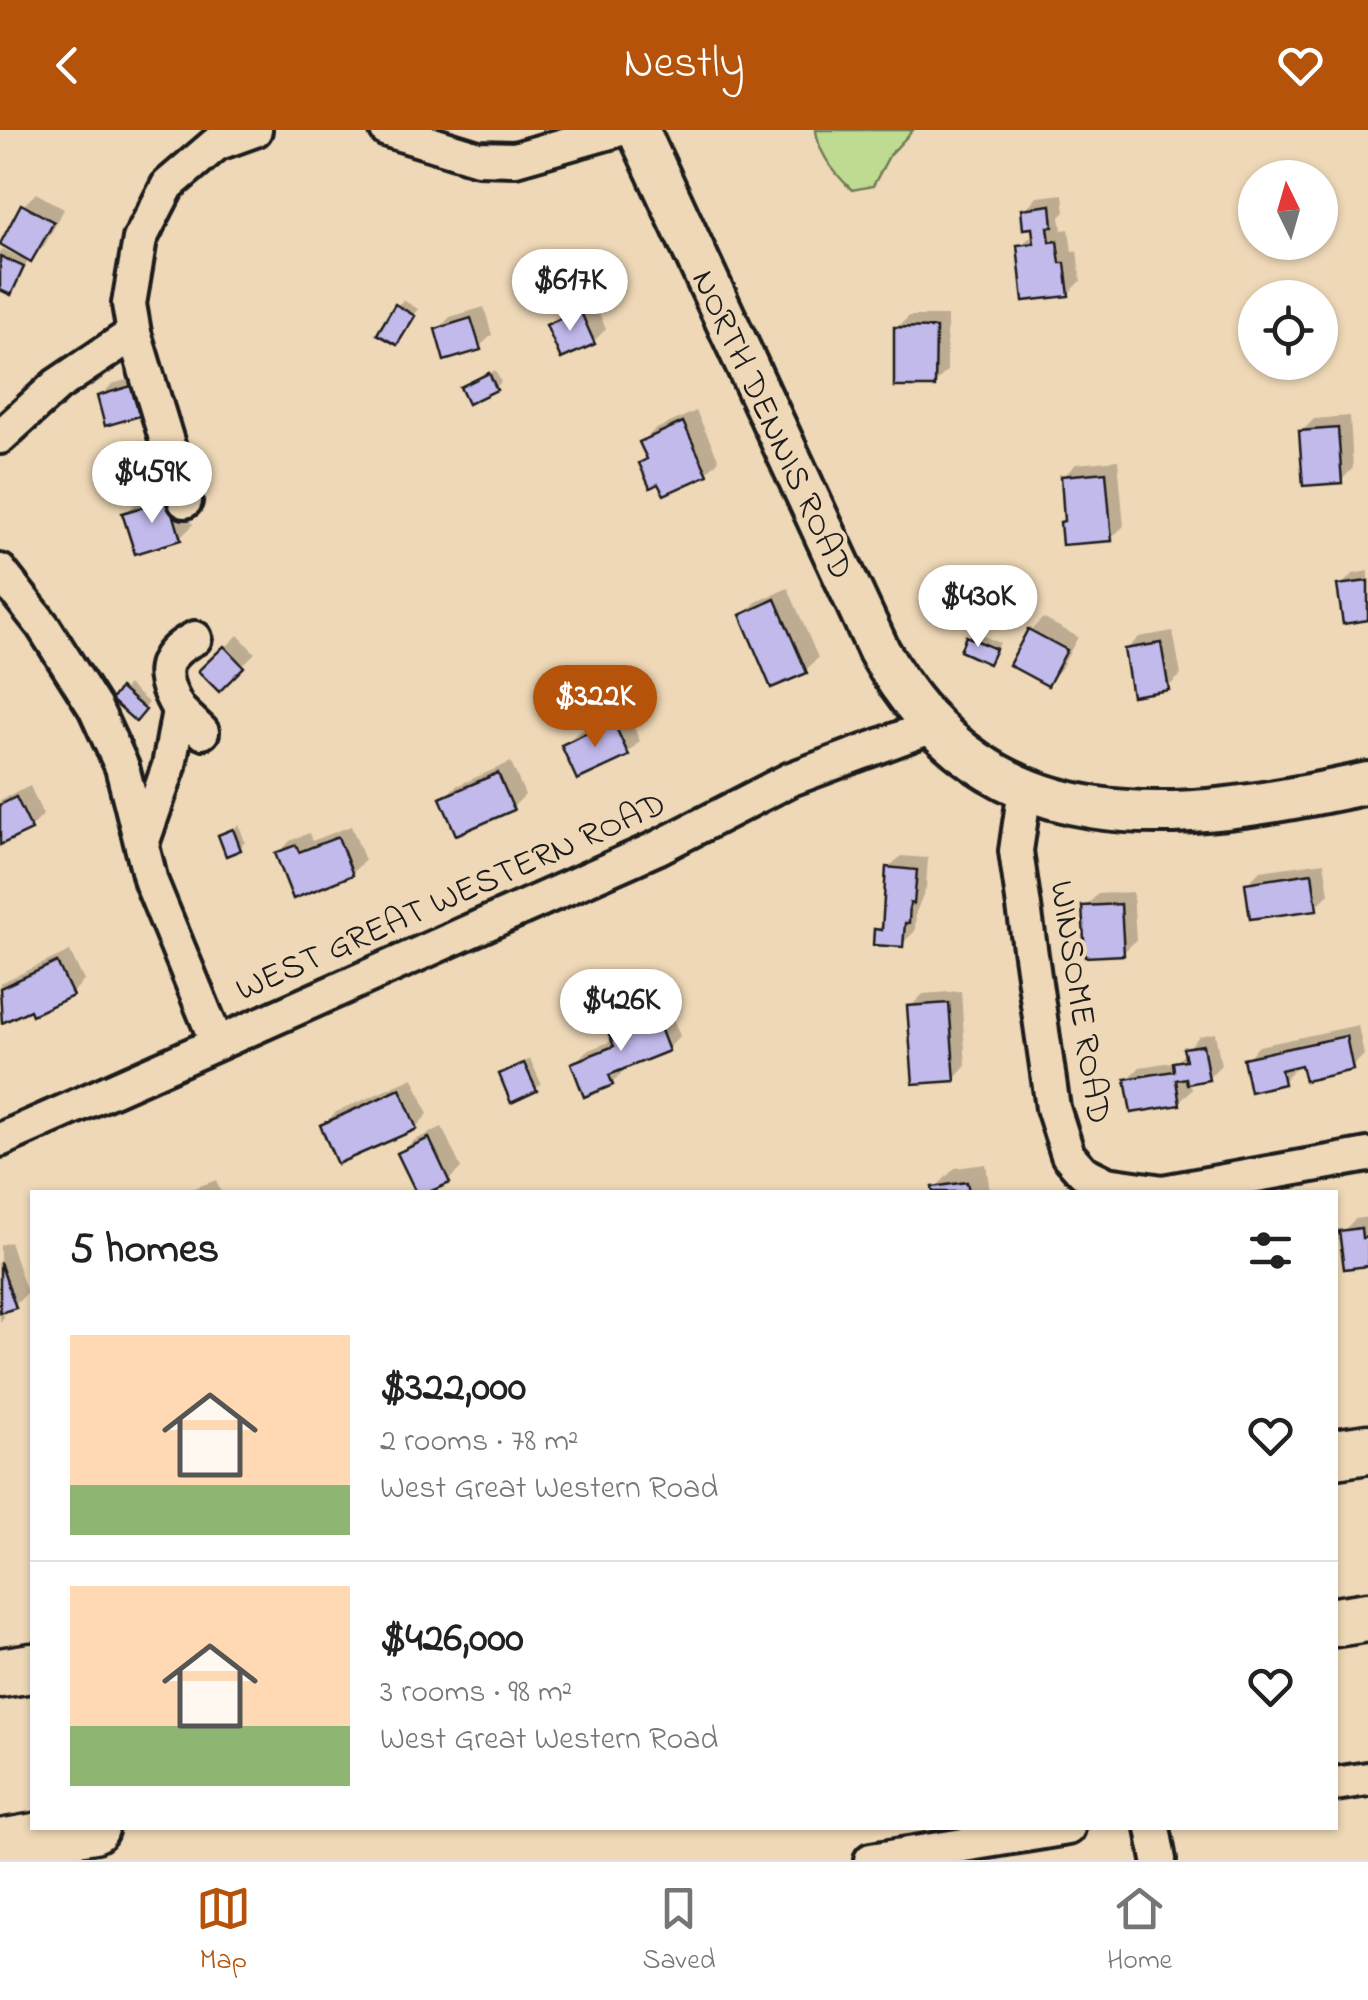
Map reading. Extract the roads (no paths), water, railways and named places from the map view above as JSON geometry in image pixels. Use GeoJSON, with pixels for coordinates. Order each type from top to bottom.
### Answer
{"type":"FeatureCollection","features":[{"type":"Feature","properties":{"kind":"highway"},"geometry":{"type":"LineString","coordinates":[[1338,1454],[1368,1449]]}},
{"type":"Feature","properties":{"kind":"highway"},"geometry":{"type":"LineString","coordinates":[[1338,1622],[1368,1617]]}},
{"type":"Feature","properties":{"kind":"highway"},"geometry":{"type":"LineString","coordinates":[[0,1673],[30,1668]]}},
{"type":"Feature","properties":{"kind":"highway"},"geometry":{"type":"LineString","coordinates":[[0,1844],[82,1830]]}},
{"type":"Feature","properties":{"kind":"main road","name":"NORTH DENNIS ROAD"},"geometry":{"type":"LineString","coordinates":[[638,130],[879,651],[895,679],[933,726],[974,761],[1024,789],[1098,809],[1160,813],[1240,808],[1368,784]]}},
{"type":"Feature","properties":{"kind":"street"},"geometry":{"type":"LineString","coordinates":[[185,501],[163,437],[129,304],[140,239],[168,185],[216,144],[255,130]]}},
{"type":"Feature","properties":{"kind":"street"},"geometry":{"type":"LineString","coordinates":[[388,130],[478,158],[515,159],[617,130]]}},
{"type":"Feature","properties":{"kind":"street"},"geometry":{"type":"LineString","coordinates":[[0,437],[57,385],[134,333]]}},
{"type":"Feature","properties":{"kind":"street"},"geometry":{"type":"LineString","coordinates":[[0,571],[43,626],[96,708],[122,767],[151,882],[217,1042]]}},
{"type":"Feature","properties":{"kind":"street"},"geometry":{"type":"LineString","coordinates":[[143,841],[169,766],[190,721],[168,692],[166,661],[178,646],[195,638]]}},
{"type":"Feature","properties":{"kind":"street","name":"WEST GREAT WESTERN ROAD"},"geometry":{"type":"LineString","coordinates":[[0,1140],[657,848],[791,779],[933,726]]}},
{"type":"Feature","properties":{"kind":"street","name":"WINSOME ROAD"},"geometry":{"type":"LineString","coordinates":[[1024,789],[1016,852],[1053,1108],[1068,1155],[1083,1172],[1108,1184],[1149,1190]]}},
{"type":"Feature","properties":{"kind":"street","name":"WINSOME ROAD"},"geometry":{"type":"LineString","coordinates":[[1174,1190],[1368,1155]]}},
{"type":"Feature","properties":{"kind":"street"},"geometry":{"type":"LineString","coordinates":[[1338,1783],[1368,1778]]}},
{"type":"Feature","properties":{"kind":"street"},"geometry":{"type":"LineString","coordinates":[[871,1860],[1056,1830]]}},
{"type":"Feature","properties":{"kind":"street"},"geometry":{"type":"LineString","coordinates":[[1153,1830],[1159,1860]]}}]}
